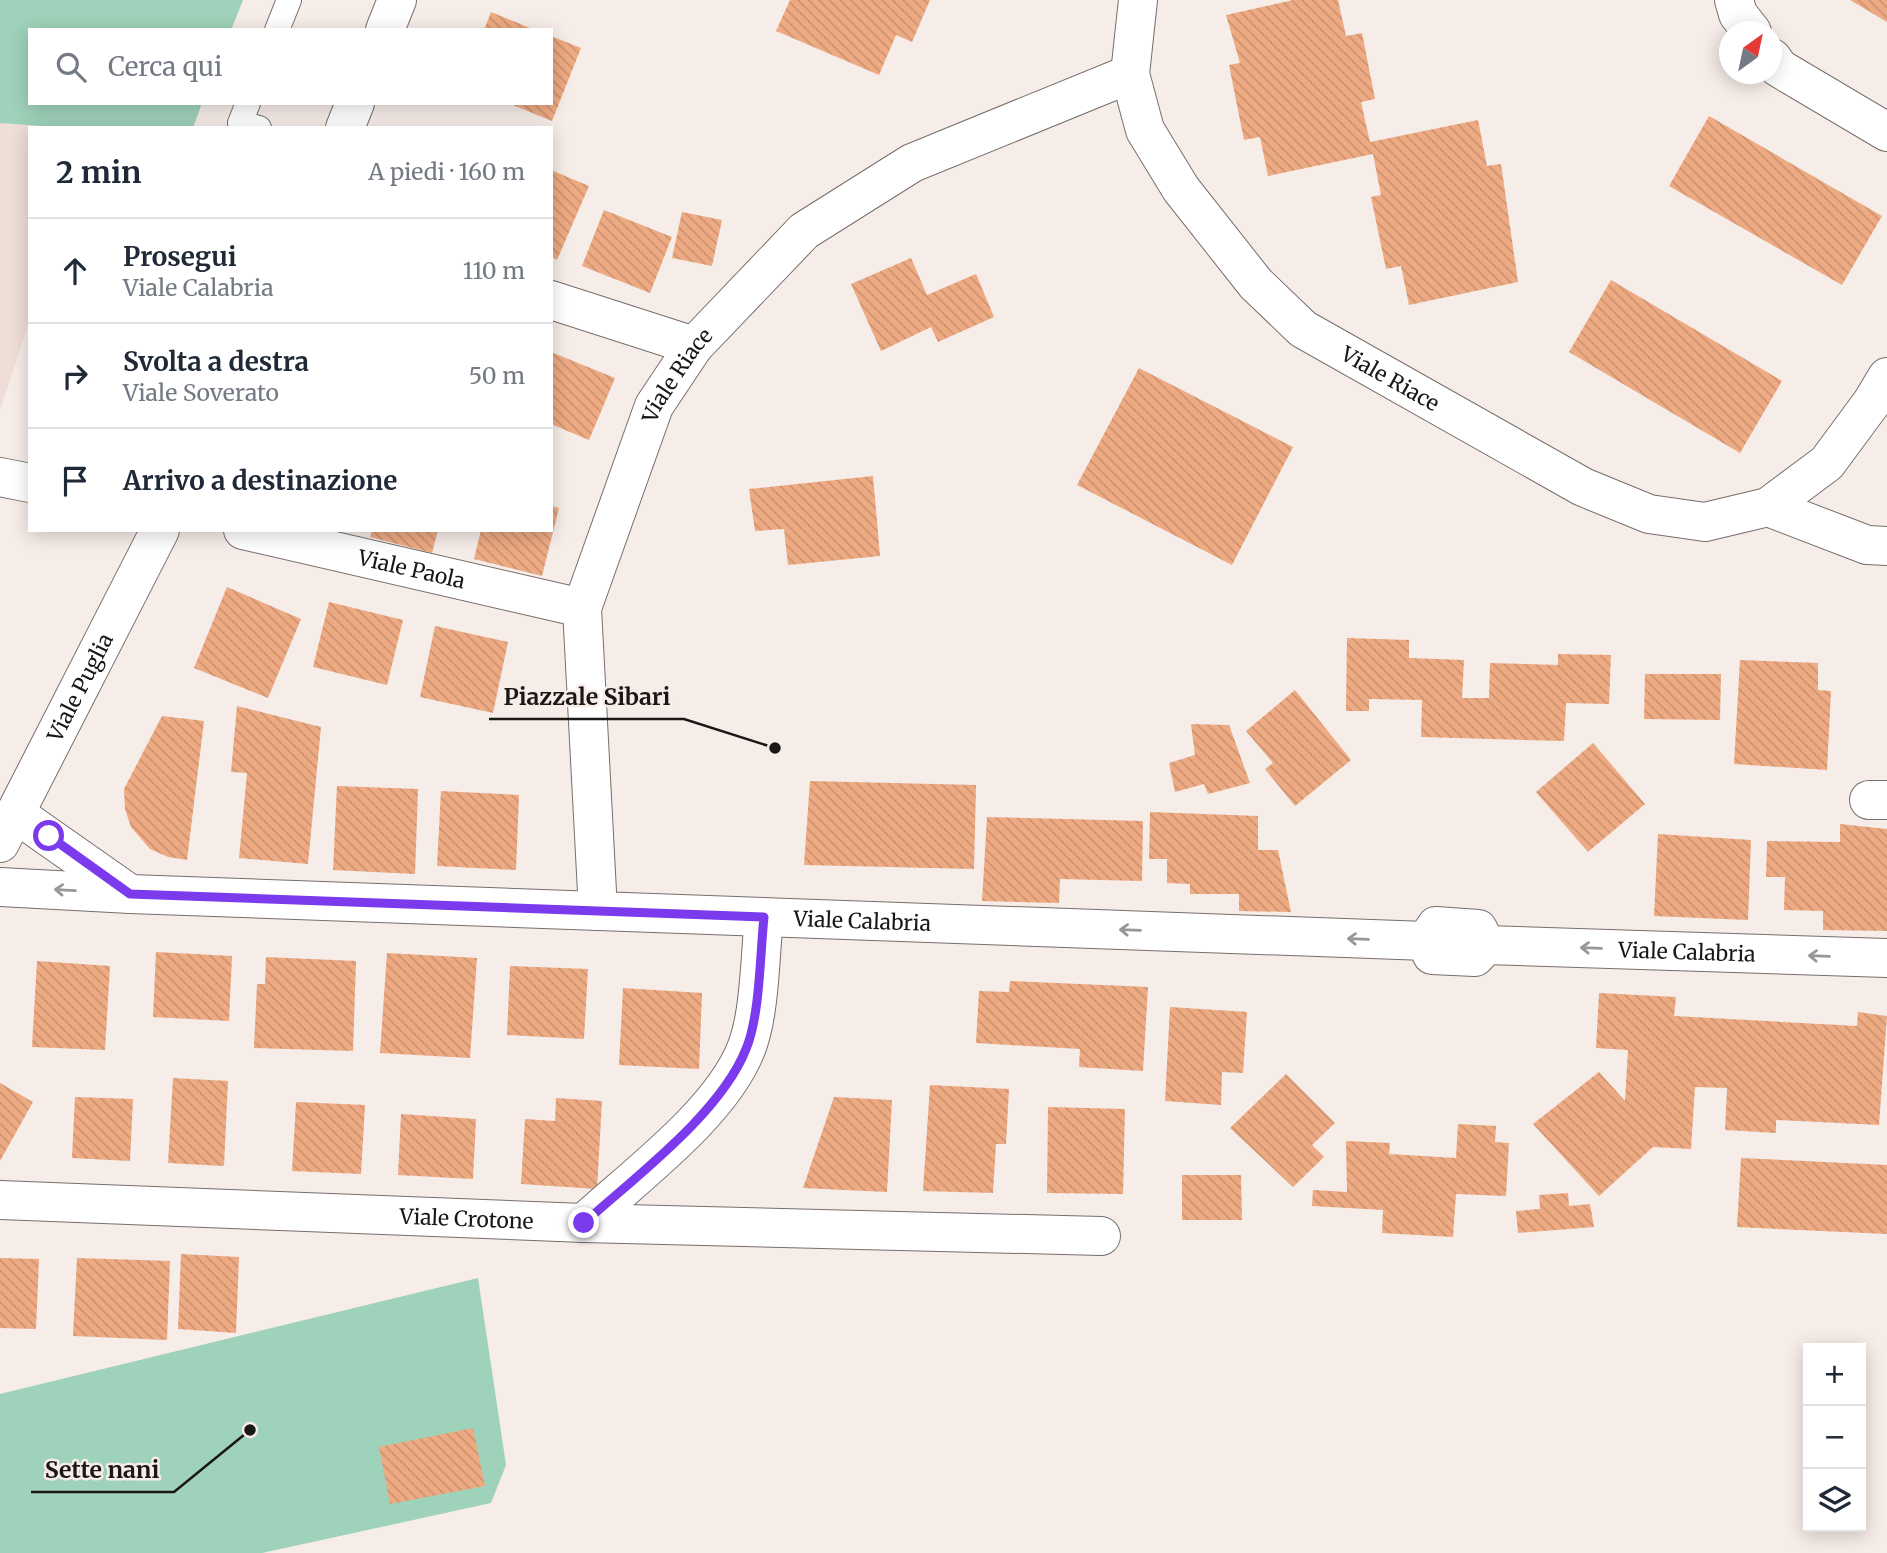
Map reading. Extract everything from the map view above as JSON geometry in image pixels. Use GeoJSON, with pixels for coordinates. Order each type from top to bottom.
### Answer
{"type":"FeatureCollection","features":[{"type":"Feature","properties":{"kind":"street"},"geometry":{"type":"LineString","coordinates":[[386,28],[397,0]]}},
{"type":"Feature","properties":{"kind":"street","name":"Viale Riace"},"geometry":{"type":"LineString","coordinates":[[1138,0],[1130,75],[1145,130],[1181,189],[1233,258],[1303,329],[1583,487],[1649,514],[1705,522],[1768,507],[1827,463],[1887,377]]}},
{"type":"Feature","properties":{"kind":"street"},"geometry":{"type":"LineString","coordinates":[[1734,0],[1743,21]]}},
{"type":"Feature","properties":{"kind":"street"},"geometry":{"type":"LineString","coordinates":[[1782,70],[1887,132]]}},
{"type":"Feature","properties":{"kind":"street","name":"Viale Riace"},"geometry":{"type":"LineString","coordinates":[[598,911],[582,608],[654,406],[694,346],[804,231],[912,163],[1130,75]]}},
{"type":"Feature","properties":{"kind":"street"},"geometry":{"type":"LineString","coordinates":[[346,126],[354,105]]}},
{"type":"Feature","properties":{"kind":"street"},"geometry":{"type":"LineString","coordinates":[[553,301],[694,346]]}},
{"type":"Feature","properties":{"kind":"street"},"geometry":{"type":"LineString","coordinates":[[0,477],[28,483]]}},
{"type":"Feature","properties":{"kind":"street"},"geometry":{"type":"LineString","coordinates":[[1768,507],[1867,545],[1887,546]]}},
{"type":"Feature","properties":{"kind":"street","name":"Viale Puglia"},"geometry":{"type":"LineString","coordinates":[[8,829],[159,532]]}},
{"type":"Feature","properties":{"kind":"street","name":"Viale Paola"},"geometry":{"type":"LineString","coordinates":[[252,532],[582,608]]}},
{"type":"Feature","properties":{"kind":"street"},"geometry":{"type":"LineString","coordinates":[[8,829],[130,894]]}},
{"type":"Feature","properties":{"kind":"street","name":"Viale Calabria"},"geometry":{"type":"LineString","coordinates":[[0,887],[1426,941],[1436,926],[1478,929],[1486,945],[1887,958]]}},
{"type":"Feature","properties":{"kind":"street"},"geometry":{"type":"LineString","coordinates":[[584,1223],[702,1115],[729,1080],[747,1048],[764,917]]}},
{"type":"Feature","properties":{"kind":"street","name":"Viale Crotone"},"geometry":{"type":"LineString","coordinates":[[0,1200],[584,1223],[1101,1236]]}},
{"type":"Feature","properties":{"kind":"lane"},"geometry":{"type":"LineString","coordinates":[[278,28],[289,0]]}},
{"type":"Feature","properties":{"kind":"lane"},"geometry":{"type":"LineString","coordinates":[[247,105],[240,123],[251,126]]}},
{"type":"Feature","properties":{"kind":"shaded area"},"geometry":{"type":"Polygon","coordinates":[[[0,123],[41,126],[28,126],[28,325],[0,411],[0,123]]]}},
{"type":"Feature","properties":{"kind":"green space"},"geometry":{"type":"Polygon","coordinates":[[[0,0],[243,0],[232,28],[28,28],[28,105],[201,105],[194,126],[41,126],[0,123],[0,0]]]}},
{"type":"Feature","properties":{"kind":"green space"},"geometry":{"type":"Polygon","coordinates":[[[478,1278],[506,1465],[491,1503],[262,1553],[0,1553],[0,1394],[478,1278]]]}},
{"type":"Feature","properties":{"kind":"building"},"geometry":{"type":"Polygon","coordinates":[[[790,0],[930,0],[912,42],[896,35],[879,75],[776,31],[790,0]]]}},
{"type":"Feature","properties":{"kind":"building"},"geometry":{"type":"Polygon","coordinates":[[[1293,0],[1338,0],[1346,36],[1362,33],[1375,99],[1361,102],[1370,142],[1478,120],[1487,166],[1501,164],[1518,282],[1409,305],[1401,266],[1386,269],[1371,197],[1381,195],[1373,154],[1268,176],[1260,137],[1244,140],[1229,65],[1240,63],[1226,15],[1293,0]]]}},
{"type":"Feature","properties":{"kind":"building"},"geometry":{"type":"Polygon","coordinates":[[[1850,0],[1887,0],[1887,22],[1850,0]]]}},
{"type":"Feature","properties":{"kind":"building"},"geometry":{"type":"Polygon","coordinates":[[[491,12],[530,28],[485,28],[491,12]]]}},
{"type":"Feature","properties":{"kind":"building"},"geometry":{"type":"Polygon","coordinates":[[[553,37],[581,48],[552,121],[513,105],[553,105],[553,37]]]}},
{"type":"Feature","properties":{"kind":"building"},"geometry":{"type":"Polygon","coordinates":[[[1709,116],[1882,216],[1842,285],[1669,186],[1709,116]]]}},
{"type":"Feature","properties":{"kind":"building"},"geometry":{"type":"Polygon","coordinates":[[[553,171],[589,186],[557,260],[553,258],[553,171]]]}},
{"type":"Feature","properties":{"kind":"building"},"geometry":{"type":"Polygon","coordinates":[[[604,210],[672,237],[650,293],[582,266],[604,210]]]}},
{"type":"Feature","properties":{"kind":"building"},"geometry":{"type":"Polygon","coordinates":[[[682,212],[722,220],[712,266],[672,258],[682,212]]]}},
{"type":"Feature","properties":{"kind":"building"},"geometry":{"type":"Polygon","coordinates":[[[911,258],[927,295],[976,274],[994,317],[938,342],[931,327],[881,351],[851,284],[911,258]]]}},
{"type":"Feature","properties":{"kind":"building"},"geometry":{"type":"Polygon","coordinates":[[[1611,280],[1782,381],[1740,453],[1569,352],[1611,280]]]}},
{"type":"Feature","properties":{"kind":"building"},"geometry":{"type":"Polygon","coordinates":[[[553,353],[615,378],[589,440],[553,425],[553,353]]]}},
{"type":"Feature","properties":{"kind":"building"},"geometry":{"type":"Polygon","coordinates":[[[1139,368],[1293,447],[1232,565],[1077,485],[1139,368]]]}},
{"type":"Feature","properties":{"kind":"building"},"geometry":{"type":"Polygon","coordinates":[[[873,476],[880,556],[788,565],[784,529],[755,531],[749,489],[873,476]]]}},
{"type":"Feature","properties":{"kind":"building"},"geometry":{"type":"Polygon","coordinates":[[[553,506],[559,508],[553,532],[553,506]]]}},
{"type":"Feature","properties":{"kind":"building"},"geometry":{"type":"Polygon","coordinates":[[[371,532],[437,532],[432,553],[370,537],[371,532]]]}},
{"type":"Feature","properties":{"kind":"building"},"geometry":{"type":"Polygon","coordinates":[[[481,532],[553,532],[542,576],[474,559],[481,532]]]}},
{"type":"Feature","properties":{"kind":"building"},"geometry":{"type":"Polygon","coordinates":[[[227,587],[301,619],[268,698],[194,668],[227,587]]]}},
{"type":"Feature","properties":{"kind":"building"},"geometry":{"type":"Polygon","coordinates":[[[329,602],[403,620],[387,685],[313,667],[329,602]]]}},
{"type":"Feature","properties":{"kind":"building"},"geometry":{"type":"Polygon","coordinates":[[[435,626],[508,642],[493,713],[420,697],[435,626]]]}},
{"type":"Feature","properties":{"kind":"building"},"geometry":{"type":"Polygon","coordinates":[[[1347,638],[1409,640],[1409,658],[1464,660],[1462,698],[1489,698],[1490,663],[1558,665],[1558,654],[1611,655],[1609,704],[1566,703],[1564,741],[1421,737],[1422,700],[1369,699],[1369,711],[1346,711],[1347,638]]]}},
{"type":"Feature","properties":{"kind":"building"},"geometry":{"type":"Polygon","coordinates":[[[1740,660],[1818,663],[1818,690],[1831,691],[1827,770],[1734,764],[1740,660]]]}},
{"type":"Feature","properties":{"kind":"building"},"geometry":{"type":"Polygon","coordinates":[[[1645,674],[1721,674],[1720,720],[1644,719],[1645,674]]]}},
{"type":"Feature","properties":{"kind":"building"},"geometry":{"type":"Polygon","coordinates":[[[1295,690],[1351,760],[1295,806],[1265,769],[1273,763],[1246,731],[1295,690]]]}},
{"type":"Feature","properties":{"kind":"building"},"geometry":{"type":"Polygon","coordinates":[[[237,706],[321,727],[308,864],[239,858],[247,773],[231,772],[237,706]]]}},
{"type":"Feature","properties":{"kind":"building"},"geometry":{"type":"Polygon","coordinates":[[[162,716],[204,721],[187,860],[168,857],[150,849],[131,827],[125,809],[124,789],[162,716]]]}},
{"type":"Feature","properties":{"kind":"building"},"geometry":{"type":"Polygon","coordinates":[[[1191,724],[1229,725],[1250,783],[1208,794],[1204,784],[1175,792],[1169,763],[1195,755],[1191,724]]]}},
{"type":"Feature","properties":{"kind":"building"},"geometry":{"type":"Polygon","coordinates":[[[1593,743],[1645,804],[1588,852],[1536,792],[1593,743]]]}},
{"type":"Feature","properties":{"kind":"building"},"geometry":{"type":"Polygon","coordinates":[[[810,781],[976,785],[974,869],[804,865],[810,781]]]}},
{"type":"Feature","properties":{"kind":"building"},"geometry":{"type":"Polygon","coordinates":[[[337,786],[418,789],[415,874],[333,870],[337,786]]]}},
{"type":"Feature","properties":{"kind":"building"},"geometry":{"type":"Polygon","coordinates":[[[441,791],[519,795],[516,870],[437,866],[441,791]]]}},
{"type":"Feature","properties":{"kind":"building"},"geometry":{"type":"Polygon","coordinates":[[[1150,812],[1258,816],[1258,850],[1278,850],[1291,912],[1239,911],[1239,894],[1190,894],[1190,884],[1167,883],[1167,859],[1149,859],[1150,812]]]}},
{"type":"Feature","properties":{"kind":"building"},"geometry":{"type":"Polygon","coordinates":[[[987,817],[1143,821],[1142,881],[1060,879],[1059,903],[982,901],[987,817]]]}},
{"type":"Feature","properties":{"kind":"building"},"geometry":{"type":"Polygon","coordinates":[[[1840,824],[1887,829],[1887,931],[1823,930],[1823,911],[1784,910],[1785,877],[1766,877],[1767,841],[1840,842],[1840,824]]]}},
{"type":"Feature","properties":{"kind":"building"},"geometry":{"type":"Polygon","coordinates":[[[1658,834],[1751,840],[1748,920],[1654,916],[1658,834]]]}},
{"type":"Feature","properties":{"kind":"building"},"geometry":{"type":"Polygon","coordinates":[[[156,952],[232,956],[229,1021],[153,1017],[156,952]]]}},
{"type":"Feature","properties":{"kind":"building"},"geometry":{"type":"Polygon","coordinates":[[[387,953],[477,958],[470,1058],[380,1053],[387,953]]]}},
{"type":"Feature","properties":{"kind":"building"},"geometry":{"type":"Polygon","coordinates":[[[266,957],[356,961],[353,1051],[254,1048],[257,984],[265,984],[266,957]]]}},
{"type":"Feature","properties":{"kind":"building"},"geometry":{"type":"Polygon","coordinates":[[[37,961],[110,966],[105,1050],[32,1047],[37,961]]]}},
{"type":"Feature","properties":{"kind":"building"},"geometry":{"type":"Polygon","coordinates":[[[510,966],[588,969],[584,1039],[507,1035],[510,966]]]}},
{"type":"Feature","properties":{"kind":"building"},"geometry":{"type":"Polygon","coordinates":[[[1010,981],[1148,987],[1143,1071],[1079,1067],[1080,1049],[976,1043],[979,991],[1009,992],[1010,981]]]}},
{"type":"Feature","properties":{"kind":"building"},"geometry":{"type":"Polygon","coordinates":[[[623,988],[702,993],[699,1069],[619,1065],[623,988]]]}},
{"type":"Feature","properties":{"kind":"building"},"geometry":{"type":"Polygon","coordinates":[[[1599,993],[1676,997],[1674,1016],[1857,1026],[1858,1012],[1887,1016],[1879,1125],[1776,1120],[1776,1133],[1725,1130],[1727,1088],[1695,1087],[1691,1149],[1653,1147],[1599,1196],[1533,1124],[1599,1072],[1625,1101],[1628,1050],[1596,1048],[1599,993]]]}},
{"type":"Feature","properties":{"kind":"building"},"geometry":{"type":"Polygon","coordinates":[[[1170,1007],[1247,1012],[1243,1073],[1222,1072],[1221,1105],[1165,1101],[1170,1007]]]}},
{"type":"Feature","properties":{"kind":"building"},"geometry":{"type":"Polygon","coordinates":[[[1286,1074],[1335,1123],[1312,1145],[1324,1157],[1293,1187],[1230,1128],[1286,1074]]]}},
{"type":"Feature","properties":{"kind":"building"},"geometry":{"type":"Polygon","coordinates":[[[173,1078],[228,1081],[224,1166],[168,1163],[173,1078]]]}},
{"type":"Feature","properties":{"kind":"building"},"geometry":{"type":"Polygon","coordinates":[[[0,1083],[33,1102],[0,1161],[0,1083]]]}},
{"type":"Feature","properties":{"kind":"building"},"geometry":{"type":"Polygon","coordinates":[[[930,1085],[1009,1089],[1006,1144],[996,1144],[993,1193],[923,1191],[930,1085]]]}},
{"type":"Feature","properties":{"kind":"building"},"geometry":{"type":"Polygon","coordinates":[[[75,1097],[133,1099],[130,1161],[72,1158],[75,1097]]]}},
{"type":"Feature","properties":{"kind":"building"},"geometry":{"type":"Polygon","coordinates":[[[834,1097],[892,1100],[887,1192],[803,1188],[834,1097]]]}},
{"type":"Feature","properties":{"kind":"building"},"geometry":{"type":"Polygon","coordinates":[[[556,1098],[602,1101],[597,1189],[521,1184],[525,1119],[555,1121],[556,1098]]]}},
{"type":"Feature","properties":{"kind":"building"},"geometry":{"type":"Polygon","coordinates":[[[296,1102],[365,1105],[361,1174],[292,1171],[296,1102]]]}},
{"type":"Feature","properties":{"kind":"building"},"geometry":{"type":"Polygon","coordinates":[[[1048,1107],[1125,1109],[1123,1194],[1047,1193],[1048,1107]]]}},
{"type":"Feature","properties":{"kind":"building"},"geometry":{"type":"Polygon","coordinates":[[[401,1114],[476,1119],[473,1179],[398,1175],[401,1114]]]}},
{"type":"Feature","properties":{"kind":"building"},"geometry":{"type":"Polygon","coordinates":[[[1458,1124],[1496,1126],[1495,1142],[1509,1143],[1506,1196],[1456,1194],[1453,1237],[1382,1233],[1383,1210],[1312,1206],[1313,1190],[1347,1192],[1346,1141],[1390,1143],[1389,1154],[1456,1158],[1458,1124]]]}},
{"type":"Feature","properties":{"kind":"building"},"geometry":{"type":"Polygon","coordinates":[[[1741,1158],[1887,1165],[1887,1234],[1737,1227],[1741,1158]]]}},
{"type":"Feature","properties":{"kind":"building"},"geometry":{"type":"Polygon","coordinates":[[[1182,1175],[1241,1175],[1242,1220],[1182,1220],[1182,1175]]]}},
{"type":"Feature","properties":{"kind":"building"},"geometry":{"type":"Polygon","coordinates":[[[1568,1193],[1569,1206],[1590,1204],[1594,1227],[1518,1233],[1516,1211],[1540,1209],[1539,1195],[1568,1193]]]}},
{"type":"Feature","properties":{"kind":"building"},"geometry":{"type":"Polygon","coordinates":[[[181,1254],[239,1257],[236,1333],[178,1329],[181,1254]]]}},
{"type":"Feature","properties":{"kind":"building"},"geometry":{"type":"Polygon","coordinates":[[[0,1258],[39,1259],[36,1329],[0,1328],[0,1258]]]}},
{"type":"Feature","properties":{"kind":"building"},"geometry":{"type":"Polygon","coordinates":[[[77,1258],[170,1261],[167,1340],[73,1336],[77,1258]]]}},
{"type":"Feature","properties":{"kind":"building"},"geometry":{"type":"Polygon","coordinates":[[[473,1428],[485,1486],[390,1504],[379,1447],[473,1428]]]}},
{"type":"Feature","properties":{"kind":"place","name":"Piazzale Sibari"},"geometry":{"type":"Point","coordinates":[775,748]}},
{"type":"Feature","properties":{"kind":"place","name":"Sette nani"},"geometry":{"type":"Point","coordinates":[250,1430]}},
{"type":"Feature","properties":{"kind":"route"},"geometry":{"type":"LineString","coordinates":[[49,836],[130,894],[764,917],[747,1048],[729,1080],[702,1115],[584,1223]]}}]}
